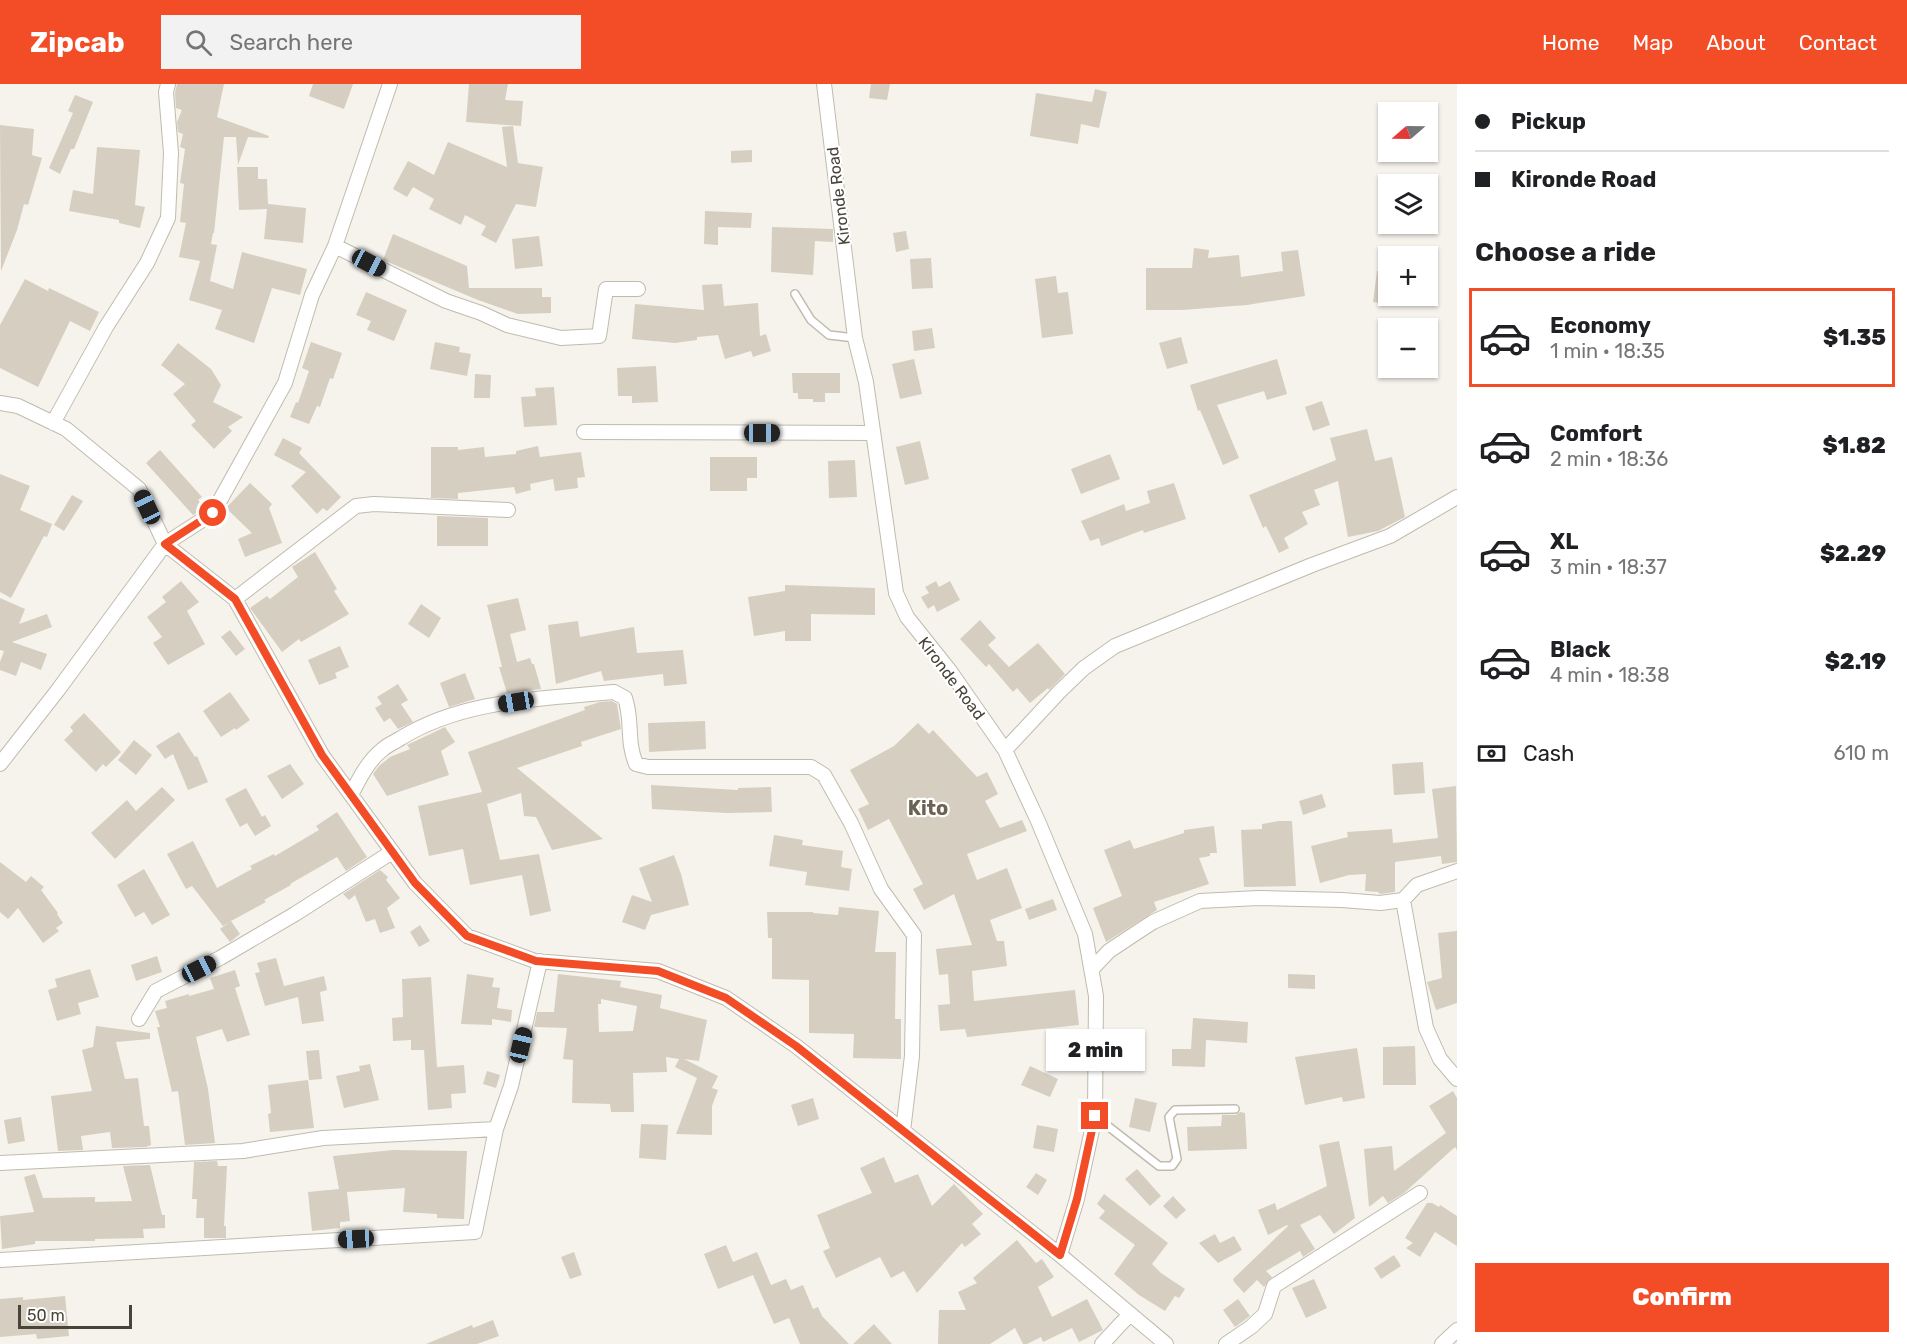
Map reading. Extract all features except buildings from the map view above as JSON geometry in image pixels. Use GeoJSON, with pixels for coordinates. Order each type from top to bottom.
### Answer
{"type":"FeatureCollection","features":[{"type":"Feature","properties":{"kind":"street"},"geometry":{"type":"LineString","coordinates":[[53,423],[106,327],[147,263],[168,218],[171,153],[166,92],[168,84]]}},
{"type":"Feature","properties":{"kind":"street"},"geometry":{"type":"LineString","coordinates":[[0,764],[58,690],[165,544],[213,513],[285,383],[312,295],[334,246],[390,84]]}},
{"type":"Feature","properties":{"kind":"street","name":"Kironde Road"},"geometry":{"type":"LineString","coordinates":[[824,84],[855,338],[866,382],[896,593],[907,617],[950,671],[1005,750],[1038,821],[1081,924],[1092,969],[1096,996],[1095,1116],[1077,1199],[1060,1255]]}},
{"type":"Feature","properties":{"kind":"street"},"geometry":{"type":"LineString","coordinates":[[334,246],[446,301],[481,313],[507,326],[561,338],[600,336],[606,289],[638,289]]}},
{"type":"Feature","properties":{"kind":"street"},"geometry":{"type":"LineString","coordinates":[[0,403],[18,406],[66,429],[139,489],[165,544],[235,599],[322,755],[415,883],[467,936],[540,961],[658,971],[726,998],[796,1046],[1060,1255],[1166,1344]]}},
{"type":"Feature","properties":{"kind":"street"},"geometry":{"type":"LineString","coordinates":[[584,432],[873,433]]}},
{"type":"Feature","properties":{"kind":"street"},"geometry":{"type":"LineString","coordinates":[[1005,750],[1084,668],[1115,646],[1302,569],[1390,536],[1457,497]]}},
{"type":"Feature","properties":{"kind":"street"},"geometry":{"type":"LineString","coordinates":[[235,599],[356,506],[374,504],[508,510]]}},
{"type":"Feature","properties":{"kind":"street"},"geometry":{"type":"LineString","coordinates":[[351,795],[360,777],[381,750],[441,718],[471,709],[516,702],[614,693],[625,698],[629,710],[630,750],[636,764],[648,768],[811,767],[824,775],[851,824],[881,889],[914,935],[912,1056],[903,1131]]}},
{"type":"Feature","properties":{"kind":"street"},"geometry":{"type":"LineString","coordinates":[[139,1019],[156,991],[220,958],[295,914],[392,852]]}},
{"type":"Feature","properties":{"kind":"street"},"geometry":{"type":"LineString","coordinates":[[1092,969],[1109,951],[1153,922],[1200,901],[1258,898],[1380,903],[1402,900],[1417,885],[1457,871]]}},
{"type":"Feature","properties":{"kind":"street"},"geometry":{"type":"LineString","coordinates":[[1402,900],[1425,1028],[1440,1059],[1457,1079]]}},
{"type":"Feature","properties":{"kind":"street"},"geometry":{"type":"LineString","coordinates":[[0,1260],[475,1232],[496,1129],[511,1086],[540,961]]}},
{"type":"Feature","properties":{"kind":"street"},"geometry":{"type":"LineString","coordinates":[[0,1163],[243,1151],[323,1138],[496,1129]]}},
{"type":"Feature","properties":{"kind":"street"},"geometry":{"type":"LineString","coordinates":[[1226,1344],[1265,1314],[1274,1287],[1420,1193]]}},
{"type":"Feature","properties":{"kind":"street"},"geometry":{"type":"LineString","coordinates":[[1102,1344],[1130,1314]]}},
{"type":"Feature","properties":{"kind":"street"},"geometry":{"type":"LineString","coordinates":[[1442,1344],[1457,1330]]}},
{"type":"Feature","properties":{"kind":"lane"},"geometry":{"type":"LineString","coordinates":[[795,294],[811,320],[829,335],[855,338]]}},
{"type":"Feature","properties":{"kind":"lane"},"geometry":{"type":"LineString","coordinates":[[1095,1116],[1160,1166],[1172,1166],[1177,1160],[1169,1117],[1175,1110],[1235,1109]]}},
{"type":"Feature","properties":{"kind":"district","name":"Kito"},"geometry":{"type":"Point","coordinates":[928,808]}},
{"type":"Feature","properties":{"kind":"route"},"geometry":{"type":"LineString","coordinates":[[213,513],[165,544],[235,599],[322,755],[415,883],[467,936],[536,961],[658,971],[726,998],[796,1046],[1060,1255],[1077,1199],[1095,1116]]}}]}
